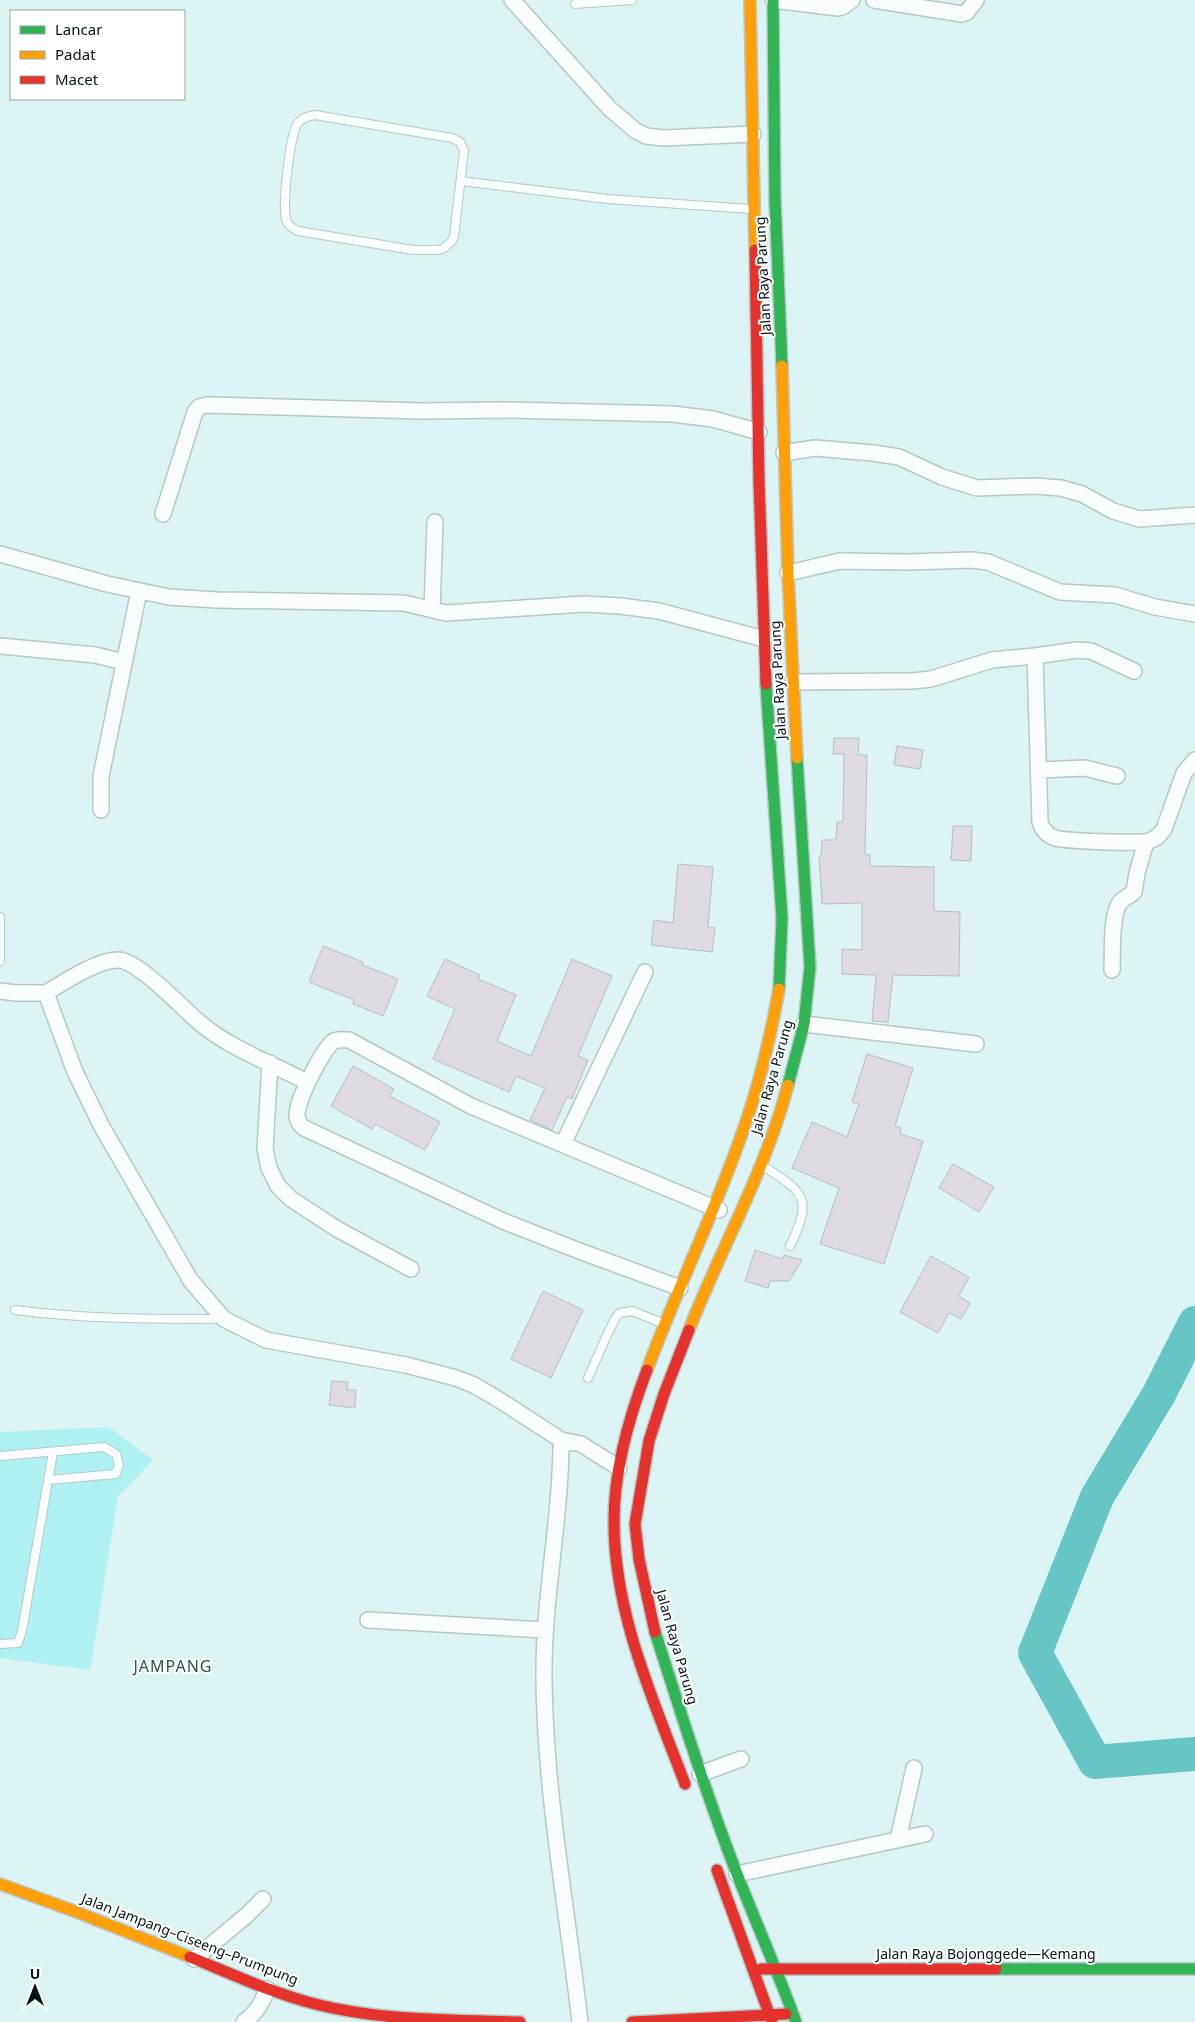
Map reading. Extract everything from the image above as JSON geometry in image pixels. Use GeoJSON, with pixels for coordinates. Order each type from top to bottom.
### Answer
{"type":"FeatureCollection","features":[{"type":"Feature","properties":{"kind":"main road","name":"Jalan Raya Parung"},"geometry":{"type":"LineString","coordinates":[[690,1796],[633,1641],[618,1572],[614,1522],[619,1468],[641,1385],[664,1324],[714,1207],[757,1090],[775,1024],[782,943],[764,639],[750,0]]}},
{"type":"Feature","properties":{"kind":"main road","name":"Jalan Raya Parung"},"geometry":{"type":"LineString","coordinates":[[773,0],[775,200],[781,319],[788,573],[810,967],[804,1024],[786,1093],[761,1166],[706,1287],[664,1394],[649,1442],[635,1524],[639,1559],[651,1620],[700,1774],[737,1874],[795,2018]]}},
{"type":"Feature","properties":{"kind":"main road"},"geometry":{"type":"LineString","coordinates":[[714,1860],[771,2019]]}},
{"type":"Feature","properties":{"kind":"main road","name":"Jalan Jampang–Ciseeng–Prumpung"},"geometry":{"type":"LineString","coordinates":[[0,1884],[48,1900],[267,1989],[317,2004],[360,2013],[428,2021],[520,2022]]}},
{"type":"Feature","properties":{"kind":"main road","name":"Jalan Raya Bojonggede—Kemang"},"geometry":{"type":"LineString","coordinates":[[754,1970],[1195,1969]]}},
{"type":"Feature","properties":{"kind":"main road"},"geometry":{"type":"LineString","coordinates":[[632,2022],[795,2018]]}},
{"type":"Feature","properties":{"kind":"street"},"geometry":{"type":"LineString","coordinates":[[512,0],[610,109],[636,131],[654,138],[753,134]]}},
{"type":"Feature","properties":{"kind":"street"},"geometry":{"type":"LineString","coordinates":[[773,0],[838,8],[852,0]]}},
{"type":"Feature","properties":{"kind":"street"},"geometry":{"type":"LineString","coordinates":[[874,0],[962,14],[967,12],[976,0]]}},
{"type":"Feature","properties":{"kind":"street"},"geometry":{"type":"LineString","coordinates":[[163,514],[196,412],[199,407],[207,405],[421,412],[504,410],[673,414],[713,419],[759,432]]}},
{"type":"Feature","properties":{"kind":"street"},"geometry":{"type":"LineString","coordinates":[[784,453],[815,448],[873,453],[899,457],[942,477],[977,488],[1035,486],[1061,488],[1082,494],[1113,511],[1139,519],[1195,515]]}},
{"type":"Feature","properties":{"kind":"street"},"geometry":{"type":"LineString","coordinates":[[432,610],[435,522]]}},
{"type":"Feature","properties":{"kind":"street"},"geometry":{"type":"LineString","coordinates":[[0,554],[107,584],[169,597],[217,600],[404,603],[446,612],[584,604],[659,611],[764,639]]}},
{"type":"Feature","properties":{"kind":"street"},"geometry":{"type":"LineString","coordinates":[[788,573],[840,561],[908,562],[972,560],[988,562],[1060,592],[1115,595],[1155,607],[1195,614]]}},
{"type":"Feature","properties":{"kind":"street"},"geometry":{"type":"LineString","coordinates":[[101,810],[101,776],[139,591]]}},
{"type":"Feature","properties":{"kind":"street"},"geometry":{"type":"LineString","coordinates":[[0,646],[95,655],[124,662]]}},
{"type":"Feature","properties":{"kind":"street"},"geometry":{"type":"LineString","coordinates":[[793,682],[913,681],[932,679],[992,660],[1077,650],[1091,651],[1134,671]]}},
{"type":"Feature","properties":{"kind":"street"},"geometry":{"type":"LineString","coordinates":[[1035,656],[1040,822],[1049,835],[1057,839],[1146,842],[1158,836],[1164,829],[1184,773],[1195,760]]}},
{"type":"Feature","properties":{"kind":"street"},"geometry":{"type":"LineString","coordinates":[[1038,770],[1085,768],[1117,776]]}},
{"type":"Feature","properties":{"kind":"street"},"geometry":{"type":"LineString","coordinates":[[1112,970],[1114,920],[1117,908],[1121,901],[1134,892],[1146,842]]}},
{"type":"Feature","properties":{"kind":"street"},"geometry":{"type":"LineString","coordinates":[[0,991],[46,993],[105,961],[123,960],[142,971],[201,1024],[228,1043],[307,1082]]}},
{"type":"Feature","properties":{"kind":"street"},"geometry":{"type":"LineString","coordinates":[[563,1144],[645,972]]}},
{"type":"Feature","properties":{"kind":"street"},"geometry":{"type":"LineString","coordinates":[[46,993],[75,1072],[102,1127],[190,1281],[224,1319],[266,1340],[406,1365],[456,1378],[474,1385],[570,1442],[619,1468]]}},
{"type":"Feature","properties":{"kind":"street"},"geometry":{"type":"LineString","coordinates":[[804,1024],[976,1044]]}},
{"type":"Feature","properties":{"kind":"street"},"geometry":{"type":"LineString","coordinates":[[680,1288],[503,1221],[304,1128],[300,1125],[297,1114],[307,1082],[332,1042],[349,1040],[470,1106],[714,1207],[737,1219]]}},
{"type":"Feature","properties":{"kind":"street"},"geometry":{"type":"LineString","coordinates":[[270,1063],[265,1149],[269,1168],[278,1186],[291,1199],[336,1229],[411,1269]]}},
{"type":"Feature","properties":{"kind":"street"},"geometry":{"type":"LineString","coordinates":[[570,1442],[558,1505],[545,1630],[544,1678],[548,1770],[580,2022]]}},
{"type":"Feature","properties":{"kind":"street"},"geometry":{"type":"LineString","coordinates":[[368,1620],[545,1630]]}},
{"type":"Feature","properties":{"kind":"street"},"geometry":{"type":"LineString","coordinates":[[700,1774],[741,1759]]}},
{"type":"Feature","properties":{"kind":"street"},"geometry":{"type":"LineString","coordinates":[[898,1840],[914,1768]]}},
{"type":"Feature","properties":{"kind":"street"},"geometry":{"type":"LineString","coordinates":[[737,1874],[925,1834]]}},
{"type":"Feature","properties":{"kind":"street"},"geometry":{"type":"LineString","coordinates":[[194,1959],[247,1915],[263,1899]]}},
{"type":"Feature","properties":{"kind":"street"},"geometry":{"type":"LineString","coordinates":[[244,2022],[257,2009],[267,1989]]}},
{"type":"Feature","properties":{"kind":"lane"},"geometry":{"type":"LineString","coordinates":[[575,4],[632,0]]}},
{"type":"Feature","properties":{"kind":"lane"},"geometry":{"type":"LineString","coordinates":[[323,115],[456,139],[460,142],[464,151],[461,181],[454,236],[449,245],[438,250],[413,250],[298,231],[290,226],[286,220],[289,159],[293,133],[298,122],[307,116],[323,115]]}},
{"type":"Feature","properties":{"kind":"lane"},"geometry":{"type":"LineString","coordinates":[[461,181],[608,199],[754,209]]}},
{"type":"Feature","properties":{"kind":"lane"},"geometry":{"type":"LineString","coordinates":[[0,917],[0,961]]}},
{"type":"Feature","properties":{"kind":"lane"},"geometry":{"type":"LineString","coordinates":[[761,1166],[791,1184],[801,1197],[801,1214],[797,1231],[790,1246]]}},
{"type":"Feature","properties":{"kind":"lane"},"geometry":{"type":"LineString","coordinates":[[15,1310],[64,1316],[116,1319],[224,1319]]}},
{"type":"Feature","properties":{"kind":"lane"},"geometry":{"type":"LineString","coordinates":[[588,1378],[613,1323],[620,1313],[632,1311],[664,1324]]}},
{"type":"Feature","properties":{"kind":"lane"},"geometry":{"type":"LineString","coordinates":[[0,1456],[104,1447],[116,1454],[119,1465],[116,1474],[48,1480]]}},
{"type":"Feature","properties":{"kind":"lane"},"geometry":{"type":"LineString","coordinates":[[0,1644],[18,1643],[22,1631],[53,1452]]}},
{"type":"Feature","properties":{"kind":"shaded area"},"geometry":{"type":"Polygon","coordinates":[[[109,1427],[153,1460],[118,1497],[90,1670],[0,1658],[0,1432],[109,1427]]]}},
{"type":"Feature","properties":{"kind":"building"},"geometry":{"type":"Polygon","coordinates":[[[834,738],[859,738],[858,755],[867,755],[865,854],[870,855],[870,866],[934,867],[934,911],[960,912],[959,976],[893,975],[888,1022],[872,1021],[876,975],[842,974],[842,949],[862,950],[862,903],[822,904],[819,856],[821,856],[822,840],[836,840],[837,822],[843,822],[844,754],[833,754],[834,738]]]}},
{"type":"Feature","properties":{"kind":"building"},"geometry":{"type":"Polygon","coordinates":[[[897,746],[923,750],[920,769],[894,765],[897,746]]]}},
{"type":"Feature","properties":{"kind":"building"},"geometry":{"type":"Polygon","coordinates":[[[953,826],[972,826],[971,861],[951,860],[953,826]]]}},
{"type":"Feature","properties":{"kind":"building"},"geometry":{"type":"Polygon","coordinates":[[[678,864],[713,867],[708,927],[715,928],[712,952],[651,945],[654,920],[673,923],[678,864]]]}},
{"type":"Feature","properties":{"kind":"building"},"geometry":{"type":"Polygon","coordinates":[[[323,946],[363,962],[362,965],[398,979],[383,1016],[353,1004],[354,1000],[309,982],[323,946]]]}},
{"type":"Feature","properties":{"kind":"building"},"geometry":{"type":"Polygon","coordinates":[[[445,959],[480,975],[478,979],[516,995],[497,1041],[531,1056],[572,959],[612,976],[578,1056],[588,1060],[572,1099],[567,1097],[552,1130],[530,1120],[545,1088],[516,1076],[509,1092],[433,1059],[455,1009],[427,996],[445,959]]]}},
{"type":"Feature","properties":{"kind":"building"},"geometry":{"type":"Polygon","coordinates":[[[867,1054],[913,1068],[895,1126],[901,1128],[900,1134],[923,1141],[884,1264],[820,1244],[839,1188],[792,1168],[812,1122],[847,1137],[859,1104],[852,1102],[867,1054]]]}},
{"type":"Feature","properties":{"kind":"building"},"geometry":{"type":"Polygon","coordinates":[[[353,1066],[394,1089],[390,1096],[440,1122],[425,1150],[375,1124],[372,1129],[331,1106],[353,1066]]]}},
{"type":"Feature","properties":{"kind":"building"},"geometry":{"type":"Polygon","coordinates":[[[953,1164],[994,1187],[979,1212],[939,1188],[953,1164]]]}},
{"type":"Feature","properties":{"kind":"building"},"geometry":{"type":"Polygon","coordinates":[[[755,1250],[783,1259],[784,1255],[802,1260],[789,1281],[770,1281],[768,1288],[745,1281],[755,1250]]]}},
{"type":"Feature","properties":{"kind":"building"},"geometry":{"type":"Polygon","coordinates":[[[931,1256],[969,1277],[959,1296],[970,1303],[961,1319],[949,1313],[938,1333],[900,1312],[931,1256]]]}},
{"type":"Feature","properties":{"kind":"building"},"geometry":{"type":"Polygon","coordinates":[[[543,1291],[583,1310],[551,1378],[511,1359],[543,1291]]]}},
{"type":"Feature","properties":{"kind":"building"},"geometry":{"type":"Polygon","coordinates":[[[332,1381],[348,1382],[347,1390],[356,1390],[355,1408],[329,1405],[332,1381]]]}},
{"type":"Feature","properties":{"kind":"waterway"},"geometry":{"type":"LineString","coordinates":[[1195,1323],[1159,1394],[1097,1497],[1035,1653],[1095,1762],[1195,1754]]}},
{"type":"Feature","properties":{"kind":"traffic: fast"},"geometry":{"type":"LineString","coordinates":[[773,0],[775,200],[782,366]]}},
{"type":"Feature","properties":{"kind":"traffic: fast"},"geometry":{"type":"LineString","coordinates":[[766,684],[782,918],[779,989]]}},
{"type":"Feature","properties":{"kind":"traffic: fast"},"geometry":{"type":"LineString","coordinates":[[788,1085],[804,1024],[810,967],[797,758]]}},
{"type":"Feature","properties":{"kind":"traffic: fast"},"geometry":{"type":"LineString","coordinates":[[655,1632],[726,1844],[796,2022]]}},
{"type":"Feature","properties":{"kind":"traffic: fast"},"geometry":{"type":"LineString","coordinates":[[996,1969],[1195,1969]]}},
{"type":"Feature","properties":{"kind":"traffic: slow"},"geometry":{"type":"LineString","coordinates":[[750,0],[755,250]]}},
{"type":"Feature","properties":{"kind":"traffic: slow"},"geometry":{"type":"LineString","coordinates":[[782,366],[788,573],[797,758]]}},
{"type":"Feature","properties":{"kind":"traffic: slow"},"geometry":{"type":"LineString","coordinates":[[647,1370],[723,1184],[746,1122],[765,1056],[779,989]]}},
{"type":"Feature","properties":{"kind":"traffic: slow"},"geometry":{"type":"LineString","coordinates":[[689,1330],[768,1148],[788,1085]]}},
{"type":"Feature","properties":{"kind":"traffic: slow"},"geometry":{"type":"LineString","coordinates":[[0,1884],[190,1957]]}},
{"type":"Feature","properties":{"kind":"traffic: jam"},"geometry":{"type":"LineString","coordinates":[[755,250],[759,481],[766,684]]}},
{"type":"Feature","properties":{"kind":"traffic: jam"},"geometry":{"type":"LineString","coordinates":[[655,1632],[639,1559],[635,1524],[649,1441],[664,1394],[689,1330]]}},
{"type":"Feature","properties":{"kind":"traffic: jam"},"geometry":{"type":"LineString","coordinates":[[647,1370],[634,1406],[620,1463],[614,1521],[616,1556],[628,1623],[648,1688],[685,1784]]}},
{"type":"Feature","properties":{"kind":"traffic: jam"},"geometry":{"type":"LineString","coordinates":[[717,1870],[772,2022]]}},
{"type":"Feature","properties":{"kind":"traffic: jam"},"geometry":{"type":"LineString","coordinates":[[190,1957],[283,1994],[340,2010],[417,2019],[520,2022]]}},
{"type":"Feature","properties":{"kind":"traffic: jam"},"geometry":{"type":"LineString","coordinates":[[761,1969],[996,1969]]}},
{"type":"Feature","properties":{"kind":"traffic: jam"},"geometry":{"type":"LineString","coordinates":[[632,2022],[786,2014]]}},
{"type":"Feature","properties":{"kind":"district","name":"JAMPANG"},"geometry":{"type":"Point","coordinates":[173,1666]}}]}
